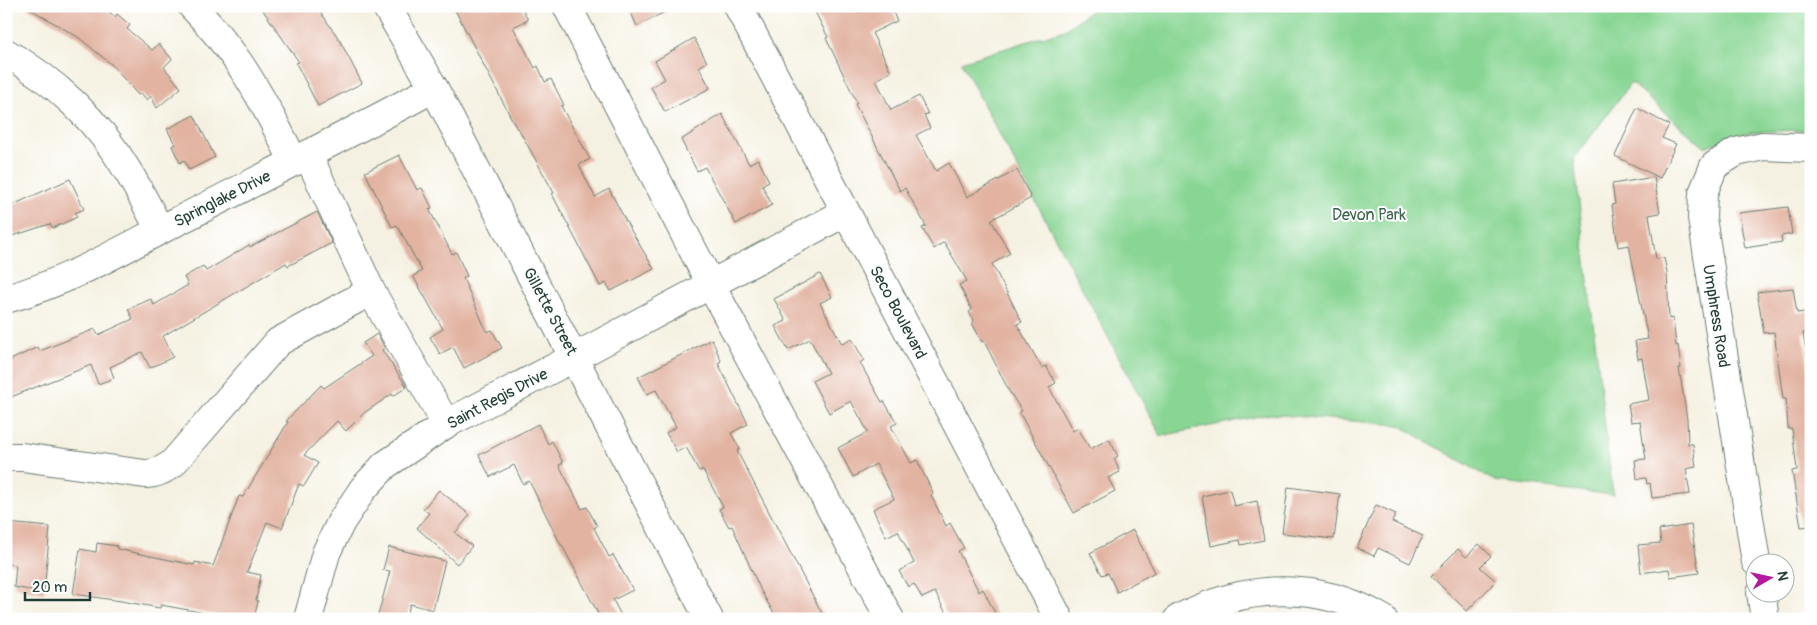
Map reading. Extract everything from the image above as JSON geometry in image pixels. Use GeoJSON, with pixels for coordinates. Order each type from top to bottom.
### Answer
{"type":"FeatureCollection","features":[{"type":"Feature","properties":{"kind":"street"},"geometry":{"type":"LineString","coordinates":[[192,6],[213,29],[239,63],[301,158],[370,291],[446,424]]}},
{"type":"Feature","properties":{"kind":"street","name":"Gillette Street"},"geometry":{"type":"LineString","coordinates":[[386,6],[434,88],[709,619]]}},
{"type":"Feature","properties":{"kind":"street"},"geometry":{"type":"LineString","coordinates":[[567,6],[711,285],[890,619]]}},
{"type":"Feature","properties":{"kind":"street","name":"Seco Boulevard"},"geometry":{"type":"LineString","coordinates":[[738,6],[1059,619]]}},
{"type":"Feature","properties":{"kind":"street"},"geometry":{"type":"LineString","coordinates":[[6,53],[57,89],[94,124],[126,168],[160,230]]}},
{"type":"Feature","properties":{"kind":"street","name":"Springlake Drive"},"geometry":{"type":"LineString","coordinates":[[6,299],[84,271],[434,88]]}},
{"type":"Feature","properties":{"kind":"street","name":"Umphress Road"},"geometry":{"type":"LineString","coordinates":[[1754,552],[1702,218],[1702,194],[1714,166],[1736,152],[1763,146],[1808,147]]}},
{"type":"Feature","properties":{"kind":"street","name":"Saint Regis Drive"},"geometry":{"type":"LineString","coordinates":[[308,619],[326,553],[341,522],[363,489],[385,465],[446,424],[846,212]]}},
{"type":"Feature","properties":{"kind":"street"},"geometry":{"type":"LineString","coordinates":[[6,457],[22,457],[145,474],[154,474],[162,471],[172,464],[278,342],[370,291]]}},
{"type":"Feature","properties":{"kind":"street"},"geometry":{"type":"LineString","coordinates":[[1195,615],[1240,595],[1285,590],[1314,592],[1349,602],[1384,619]]}},
{"type":"Feature","properties":{"kind":"street"},"geometry":{"type":"LineString","coordinates":[[1762,602],[1765,619]]}},
{"type":"Feature","properties":{"kind":"green space","name":"Devon Park"},"geometry":{"type":"Polygon","coordinates":[[[1097,6],[1811,6],[1811,132],[1801,130],[1750,132],[1704,147],[1631,83],[1574,159],[1613,495],[1495,481],[1399,425],[1270,414],[1161,436],[961,62],[1065,30],[1097,6]]]}},
{"type":"Feature","properties":{"kind":"building"},"geometry":{"type":"Polygon","coordinates":[[[25,6],[102,6],[115,17],[117,14],[130,25],[127,29],[152,50],[159,44],[172,59],[164,67],[181,88],[157,108],[151,96],[147,100],[141,93],[138,95],[111,64],[78,37],[25,6]]]}},
{"type":"Feature","properties":{"kind":"building"},"geometry":{"type":"Polygon","coordinates":[[[260,6],[316,6],[339,39],[362,83],[318,106],[296,63],[299,62],[260,6]]]}},
{"type":"Feature","properties":{"kind":"building"},"geometry":{"type":"Polygon","coordinates":[[[453,6],[521,6],[528,20],[513,27],[535,68],[538,66],[545,82],[551,79],[564,105],[561,106],[590,159],[579,165],[595,197],[609,189],[654,269],[611,291],[606,283],[600,286],[552,194],[554,193],[517,129],[453,6]]]}},
{"type":"Feature","properties":{"kind":"building"},"geometry":{"type":"Polygon","coordinates":[[[628,6],[677,6],[637,26],[628,6]]]}},
{"type":"Feature","properties":{"kind":"building"},"geometry":{"type":"Polygon","coordinates":[[[812,6],[853,6],[856,13],[871,6],[890,6],[897,21],[872,33],[891,72],[876,80],[891,110],[919,96],[928,114],[924,115],[930,128],[916,135],[936,171],[949,163],[967,197],[1017,170],[1031,198],[991,220],[1010,253],[992,264],[1022,322],[1017,324],[1042,368],[1046,366],[1056,383],[1049,387],[1073,431],[1078,428],[1090,449],[1109,439],[1118,456],[1114,459],[1120,472],[1108,478],[1115,491],[1074,513],[1019,412],[1022,411],[1009,391],[984,341],[982,342],[972,323],[974,322],[969,312],[972,310],[959,285],[967,281],[944,242],[934,249],[922,228],[926,226],[905,188],[900,191],[855,104],[857,103],[812,6]]]}},
{"type":"Feature","properties":{"kind":"building"},"geometry":{"type":"Polygon","coordinates":[[[694,38],[707,62],[699,67],[710,88],[665,112],[651,87],[665,79],[655,61],[694,38]]]}},
{"type":"Feature","properties":{"kind":"building"},"geometry":{"type":"Polygon","coordinates":[[[1637,108],[1669,125],[1662,138],[1676,144],[1660,178],[1615,156],[1637,108]]]}},
{"type":"Feature","properties":{"kind":"building"},"geometry":{"type":"Polygon","coordinates":[[[722,114],[749,164],[758,159],[769,181],[762,185],[772,205],[736,224],[705,167],[697,171],[681,140],[722,114]]]}},
{"type":"Feature","properties":{"kind":"building"},"geometry":{"type":"Polygon","coordinates":[[[194,115],[215,157],[189,170],[184,160],[180,163],[172,146],[175,144],[167,129],[194,115]]]}},
{"type":"Feature","properties":{"kind":"building"},"geometry":{"type":"Polygon","coordinates":[[[399,155],[417,190],[422,188],[432,208],[429,209],[452,254],[456,252],[467,276],[463,278],[487,332],[492,330],[502,348],[464,368],[453,347],[440,354],[430,337],[443,329],[413,276],[422,271],[397,225],[392,227],[365,172],[399,155]]]}},
{"type":"Feature","properties":{"kind":"building"},"geometry":{"type":"Polygon","coordinates":[[[1654,177],[1660,213],[1649,215],[1656,259],[1664,258],[1667,272],[1669,319],[1673,318],[1676,346],[1678,345],[1681,368],[1679,368],[1687,419],[1688,444],[1693,444],[1696,467],[1686,469],[1690,494],[1652,498],[1650,483],[1647,484],[1646,478],[1637,479],[1635,460],[1646,459],[1640,421],[1631,422],[1628,404],[1649,400],[1642,358],[1638,359],[1635,341],[1648,339],[1629,245],[1618,247],[1612,205],[1615,204],[1612,184],[1654,177]]]}},
{"type":"Feature","properties":{"kind":"building"},"geometry":{"type":"Polygon","coordinates":[[[70,179],[84,209],[75,213],[77,217],[53,228],[50,224],[6,238],[6,208],[70,179]]]}},
{"type":"Feature","properties":{"kind":"building"},"geometry":{"type":"Polygon","coordinates":[[[1788,207],[1792,234],[1781,236],[1782,242],[1745,248],[1739,213],[1788,207]]]}},
{"type":"Feature","properties":{"kind":"building"},"geometry":{"type":"Polygon","coordinates":[[[317,212],[332,243],[288,266],[286,263],[163,336],[173,357],[150,368],[142,352],[110,367],[114,378],[98,384],[91,365],[6,399],[6,362],[38,347],[40,351],[95,329],[98,335],[133,319],[128,309],[151,299],[154,305],[188,285],[184,277],[203,266],[206,271],[249,245],[250,247],[317,212]]]}},
{"type":"Feature","properties":{"kind":"building"},"geometry":{"type":"Polygon","coordinates":[[[820,274],[832,297],[820,303],[842,344],[852,339],[864,360],[860,363],[882,402],[884,401],[897,423],[891,426],[911,463],[917,460],[946,526],[950,523],[964,548],[958,551],[979,592],[983,589],[998,619],[949,619],[935,592],[922,598],[914,584],[908,587],[899,571],[914,563],[898,531],[886,537],[873,509],[894,499],[876,464],[853,477],[838,448],[868,432],[851,401],[829,413],[812,381],[828,373],[810,339],[788,350],[775,326],[786,321],[774,299],[820,274]]]}},
{"type":"Feature","properties":{"kind":"building"},"geometry":{"type":"Polygon","coordinates":[[[1793,288],[1797,313],[1811,311],[1811,332],[1803,333],[1811,383],[1811,526],[1801,527],[1792,471],[1797,470],[1792,429],[1788,429],[1786,399],[1783,399],[1774,332],[1764,333],[1757,292],[1793,288]]]}},
{"type":"Feature","properties":{"kind":"building"},"geometry":{"type":"Polygon","coordinates":[[[377,334],[385,348],[382,350],[407,387],[393,396],[392,394],[364,413],[346,431],[337,421],[304,455],[318,463],[304,486],[299,484],[282,528],[267,522],[247,572],[261,575],[254,619],[215,619],[216,615],[161,605],[160,608],[73,594],[80,549],[96,552],[97,543],[194,565],[195,562],[213,566],[239,496],[243,497],[288,422],[286,421],[321,385],[324,388],[372,356],[363,343],[377,334]]]}},
{"type":"Feature","properties":{"kind":"building"},"geometry":{"type":"Polygon","coordinates":[[[712,339],[721,361],[718,363],[748,424],[731,433],[740,449],[737,451],[825,619],[777,619],[761,591],[732,526],[729,527],[719,509],[723,507],[703,470],[699,471],[686,447],[677,452],[666,433],[676,427],[656,390],[647,394],[638,377],[712,339]]]}},
{"type":"Feature","properties":{"kind":"building"},"geometry":{"type":"Polygon","coordinates":[[[538,424],[548,444],[552,441],[563,463],[559,465],[582,509],[587,507],[597,526],[594,528],[609,557],[613,555],[633,590],[613,600],[623,619],[601,619],[529,481],[523,484],[514,465],[490,477],[479,455],[538,424]]]}},
{"type":"Feature","properties":{"kind":"building"},"geometry":{"type":"Polygon","coordinates":[[[1288,487],[1340,494],[1334,539],[1282,533],[1288,487]]]}},
{"type":"Feature","properties":{"kind":"building"},"geometry":{"type":"Polygon","coordinates":[[[439,490],[470,515],[455,533],[472,546],[457,564],[417,528],[429,513],[423,509],[439,490]]]}},
{"type":"Feature","properties":{"kind":"building"},"geometry":{"type":"Polygon","coordinates":[[[1230,490],[1234,506],[1257,501],[1264,540],[1241,545],[1240,540],[1211,546],[1202,496],[1230,490]]]}},
{"type":"Feature","properties":{"kind":"building"},"geometry":{"type":"Polygon","coordinates":[[[1376,505],[1396,514],[1392,522],[1423,536],[1410,563],[1378,548],[1374,556],[1357,548],[1376,505]]]}},
{"type":"Feature","properties":{"kind":"building"},"geometry":{"type":"Polygon","coordinates":[[[6,523],[50,527],[44,593],[14,587],[16,565],[6,564],[6,523]]]}},
{"type":"Feature","properties":{"kind":"building"},"geometry":{"type":"Polygon","coordinates":[[[1691,525],[1699,573],[1670,577],[1669,569],[1641,573],[1638,545],[1661,543],[1659,530],[1691,525]]]}},
{"type":"Feature","properties":{"kind":"building"},"geometry":{"type":"Polygon","coordinates":[[[1133,530],[1155,572],[1117,592],[1108,573],[1102,575],[1090,553],[1133,530]]]}},
{"type":"Feature","properties":{"kind":"building"},"geometry":{"type":"Polygon","coordinates":[[[1479,544],[1491,556],[1480,567],[1496,581],[1467,611],[1431,576],[1458,549],[1466,557],[1479,544]]]}},
{"type":"Feature","properties":{"kind":"building"},"geometry":{"type":"Polygon","coordinates":[[[389,547],[445,561],[433,610],[410,604],[406,619],[377,619],[390,571],[383,570],[389,547]]]}}]}
